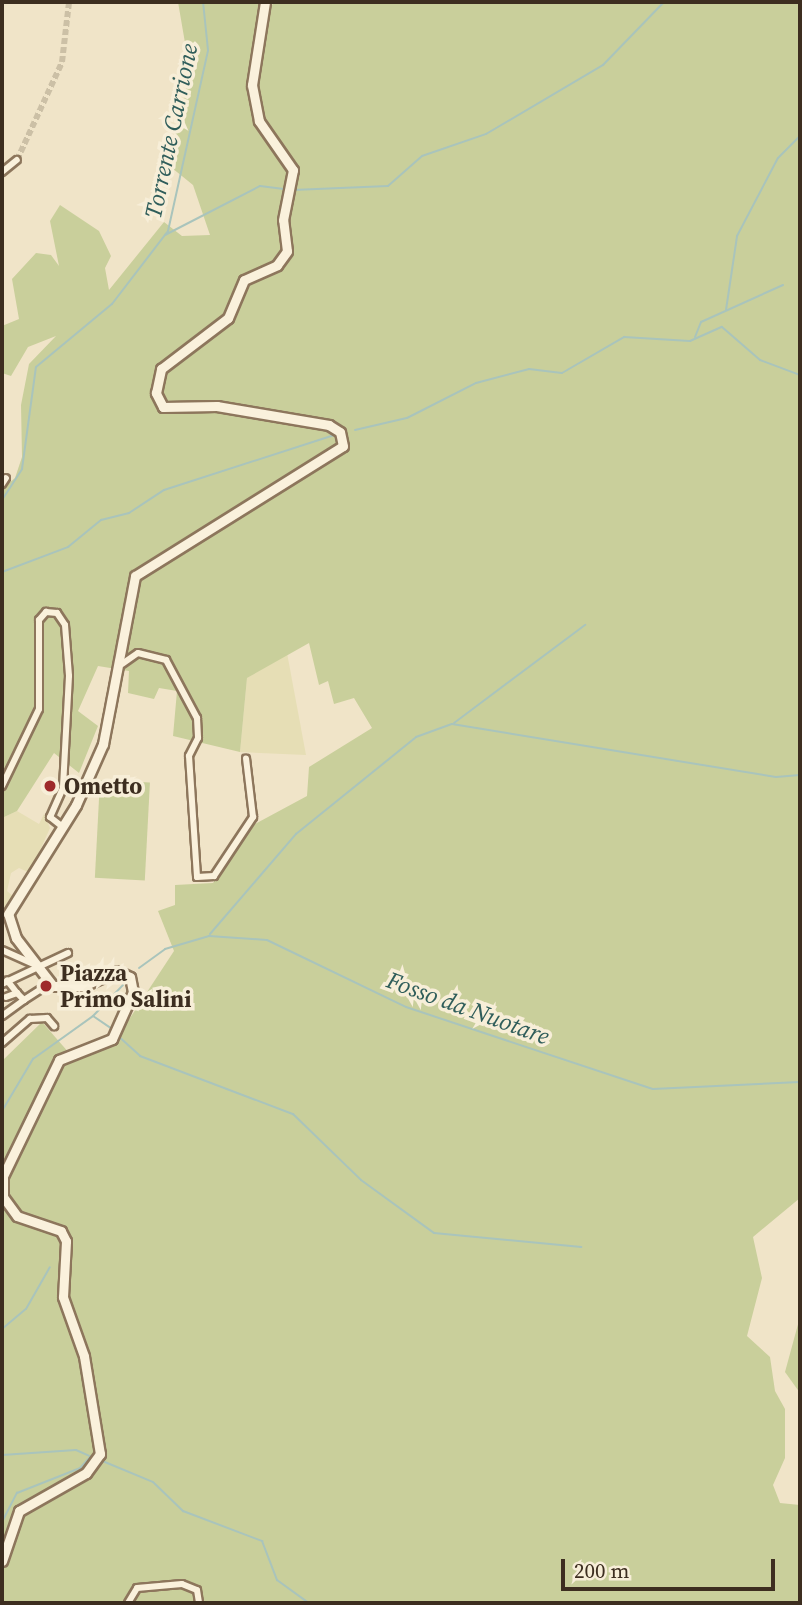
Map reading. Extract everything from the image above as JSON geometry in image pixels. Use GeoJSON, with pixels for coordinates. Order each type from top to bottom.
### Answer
{"type":"FeatureCollection","features":[{"type":"Feature","properties":{"kind":"street"},"geometry":{"type":"LineString","coordinates":[[49,984],[35,966],[9,914],[63,827],[103,744],[122,664],[135,576],[343,446],[340,432],[329,425],[217,406],[163,407],[156,393],[161,369],[228,317],[244,280],[277,265],[287,251],[283,220],[293,170],[259,121],[252,85],[265,2]]}},
{"type":"Feature","properties":{"kind":"street"},"geometry":{"type":"LineString","coordinates":[[2,172],[17,160]]}},
{"type":"Feature","properties":{"kind":"street"},"geometry":{"type":"LineString","coordinates":[[2,786],[39,709],[39,620],[46,612],[57,612],[65,625],[69,676],[63,788],[50,817],[63,827]]}},
{"type":"Feature","properties":{"kind":"street"},"geometry":{"type":"LineString","coordinates":[[122,664],[138,653],[166,660],[197,718],[198,738],[188,756],[197,877],[214,876],[253,817],[246,758]]}},
{"type":"Feature","properties":{"kind":"street"},"geometry":{"type":"LineString","coordinates":[[2,950],[35,966]]}},
{"type":"Feature","properties":{"kind":"street"},"geometry":{"type":"LineString","coordinates":[[24,1000],[4,982],[68,953]]}},
{"type":"Feature","properties":{"kind":"street"},"geometry":{"type":"LineString","coordinates":[[2,1015],[49,984],[84,986],[117,971],[132,983],[112,1039],[64,1055],[10,1154],[2,1186],[18,1216],[61,1231],[66,1241],[63,1297],[92,1392],[100,1454],[86,1473],[19,1511],[2,1561]]}},
{"type":"Feature","properties":{"kind":"street"},"geometry":{"type":"LineString","coordinates":[[6,998],[17,993]]}},
{"type":"Feature","properties":{"kind":"street"},"geometry":{"type":"LineString","coordinates":[[2,1040],[30,1019],[47,1018],[54,1026]]}},
{"type":"Feature","properties":{"kind":"street"},"geometry":{"type":"LineString","coordinates":[[128,1603],[137,1588],[182,1584],[197,1590],[199,1603]]}},
{"type":"Feature","properties":{"kind":"shaded area"},"geometry":{"type":"Polygon","coordinates":[[[287,653],[306,755],[240,752],[247,678],[287,653]]]}},
{"type":"Feature","properties":{"kind":"shaded area"},"geometry":{"type":"Polygon","coordinates":[[[17,811],[39,824],[44,814],[50,828],[30,873],[19,868],[11,873],[7,891],[14,897],[3,919],[2,818],[17,811]]]}},
{"type":"Feature","properties":{"kind":"green space"},"geometry":{"type":"Polygon","coordinates":[[[178,2],[260,2],[261,13],[276,2],[800,2],[800,1198],[753,1237],[762,1278],[747,1336],[770,1357],[775,1391],[785,1409],[785,1458],[773,1485],[780,1503],[800,1505],[800,1603],[2,1603],[2,1061],[42,1022],[70,1054],[111,1047],[174,951],[158,911],[175,905],[175,885],[213,883],[255,824],[307,796],[309,767],[372,728],[354,698],[334,704],[328,681],[319,685],[309,643],[247,678],[240,752],[173,736],[177,691],[159,688],[154,699],[128,693],[129,671],[98,666],[78,711],[98,726],[79,773],[54,753],[17,811],[2,818],[2,489],[15,478],[22,457],[21,405],[29,364],[56,336],[28,347],[11,376],[2,373],[2,326],[19,319],[12,279],[36,253],[51,255],[59,266],[50,221],[60,205],[99,231],[111,256],[105,268],[109,290],[164,222],[182,236],[210,235],[193,185],[172,168],[170,155],[190,72],[178,2]]]}},
{"type":"Feature","properties":{"kind":"green space"},"geometry":{"type":"Polygon","coordinates":[[[100,780],[150,783],[145,880],[95,878],[100,780]]]}},
{"type":"Feature","properties":{"kind":"green space"},"geometry":{"type":"Polygon","coordinates":[[[800,1317],[800,1393],[785,1372],[800,1317]]]}},
{"type":"Feature","properties":{"kind":"waterway","name":"Torrente Carrione"},"geometry":{"type":"LineString","coordinates":[[2,500],[22,469],[36,367],[112,304],[168,231],[208,50],[203,2]]}},
{"type":"Feature","properties":{"kind":"waterway"},"geometry":{"type":"LineString","coordinates":[[293,190],[388,186],[422,156],[486,134],[603,65],[664,2]]}},
{"type":"Feature","properties":{"kind":"waterway"},"geometry":{"type":"LineString","coordinates":[[726,310],[737,236],[778,158],[800,136]]}},
{"type":"Feature","properties":{"kind":"waterway"},"geometry":{"type":"LineString","coordinates":[[165,235],[260,186],[284,189]]}},
{"type":"Feature","properties":{"kind":"waterway"},"geometry":{"type":"LineString","coordinates":[[695,337],[701,322],[783,285]]}},
{"type":"Feature","properties":{"kind":"waterway"},"geometry":{"type":"LineString","coordinates":[[355,430],[407,418],[476,383],[529,369],[562,373],[624,337],[690,341],[722,327],[760,360],[800,375]]}},
{"type":"Feature","properties":{"kind":"waterway"},"geometry":{"type":"LineString","coordinates":[[2,572],[68,547],[101,520],[129,513],[164,490],[334,435]]}},
{"type":"Feature","properties":{"kind":"waterway"},"geometry":{"type":"LineString","coordinates":[[454,723],[585,625]]}},
{"type":"Feature","properties":{"kind":"waterway"},"geometry":{"type":"LineString","coordinates":[[210,934],[296,834],[416,737],[452,724],[776,777],[800,775]]}},
{"type":"Feature","properties":{"kind":"waterway","name":"Fosso da Nuotare"},"geometry":{"type":"LineString","coordinates":[[139,968],[165,949],[209,936],[267,940],[406,1007],[653,1089],[800,1082]]}},
{"type":"Feature","properties":{"kind":"waterway","name":"Fosso da Nuotare"},"geometry":{"type":"LineString","coordinates":[[2,1111],[33,1059],[93,1016],[123,985]]}},
{"type":"Feature","properties":{"kind":"waterway"},"geometry":{"type":"LineString","coordinates":[[93,1016],[111,1028]]}},
{"type":"Feature","properties":{"kind":"waterway"},"geometry":{"type":"LineString","coordinates":[[117,1035],[140,1056],[293,1114],[361,1180],[434,1233],[581,1247]]}},
{"type":"Feature","properties":{"kind":"waterway"},"geometry":{"type":"LineString","coordinates":[[2,1329],[26,1309],[50,1267]]}},
{"type":"Feature","properties":{"kind":"waterway"},"geometry":{"type":"LineString","coordinates":[[2,1455],[76,1450],[92,1457]]}},
{"type":"Feature","properties":{"kind":"waterway"},"geometry":{"type":"LineString","coordinates":[[2,1522],[17,1493],[80,1468],[90,1457]]}},
{"type":"Feature","properties":{"kind":"waterway"},"geometry":{"type":"LineString","coordinates":[[100,1460],[153,1482],[183,1511],[262,1541],[277,1580],[309,1603]]}},
{"type":"Feature","properties":{"kind":"tunnel"},"geometry":{"type":"LineString","coordinates":[[17,160],[62,62],[69,2]]}},
{"type":"Feature","properties":{"kind":"place","name":"Ometto"},"geometry":{"type":"Point","coordinates":[50,786]}},
{"type":"Feature","properties":{"kind":"place","name":"Piazza Primo Salini"},"geometry":{"type":"Point","coordinates":[46,986]}}]}
